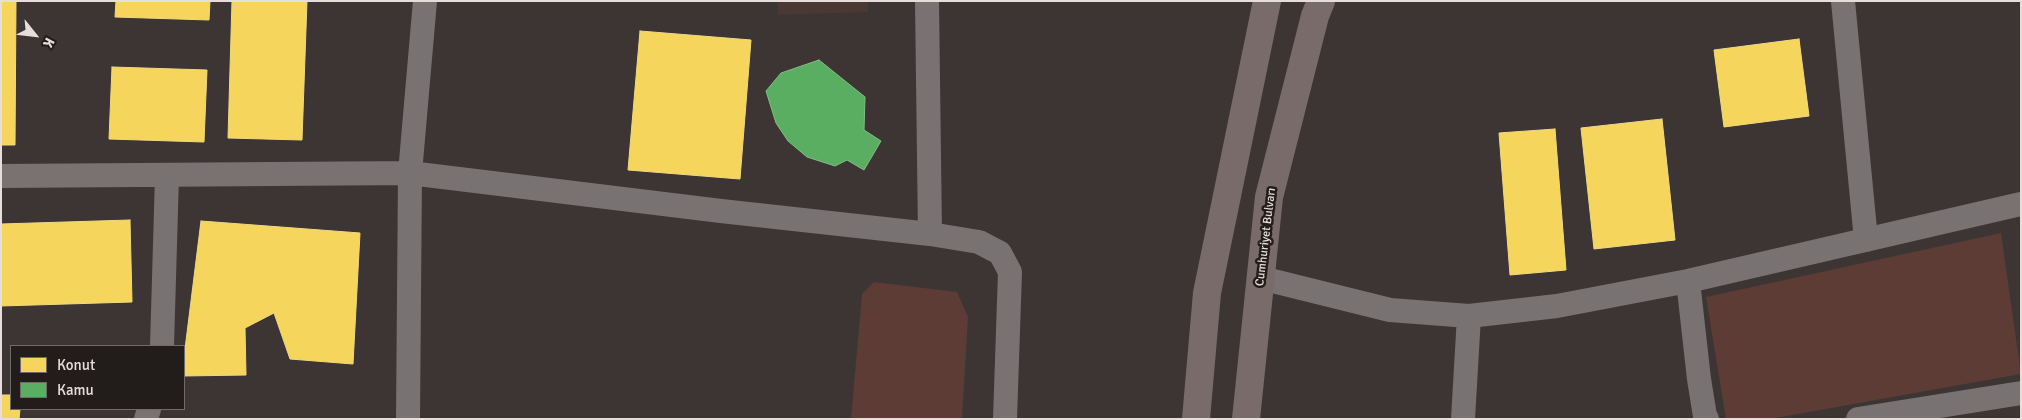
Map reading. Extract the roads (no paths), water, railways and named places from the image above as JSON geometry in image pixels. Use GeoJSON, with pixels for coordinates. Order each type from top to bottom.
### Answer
{"type":"FeatureCollection","features":[{"type":"Feature","properties":{"kind":"main road"},"geometry":{"type":"LineString","coordinates":[[1196,419],[1207,293],[1267,1]]}},
{"type":"Feature","properties":{"kind":"main road","name":"Cumhuriyet Bulvarı"},"geometry":{"type":"LineString","coordinates":[[1246,419],[1269,197],[1321,1]]}},
{"type":"Feature","properties":{"kind":"street"},"geometry":{"type":"LineString","coordinates":[[408,419],[410,173],[425,1]]}},
{"type":"Feature","properties":{"kind":"street"},"geometry":{"type":"LineString","coordinates":[[927,1],[930,234]]}},
{"type":"Feature","properties":{"kind":"street"},"geometry":{"type":"LineString","coordinates":[[1843,1],[1866,240]]}},
{"type":"Feature","properties":{"kind":"street"},"geometry":{"type":"LineString","coordinates":[[1,176],[410,173],[712,210],[930,234],[979,242],[1000,253],[1010,272],[1005,419]]}},
{"type":"Feature","properties":{"kind":"street"},"geometry":{"type":"LineString","coordinates":[[162,345],[167,176]]}},
{"type":"Feature","properties":{"kind":"street"},"geometry":{"type":"LineString","coordinates":[[1261,278],[1390,310],[1469,316],[1557,306],[1688,281],[2021,204]]}},
{"type":"Feature","properties":{"kind":"street"},"geometry":{"type":"LineString","coordinates":[[1688,281],[1699,379],[1707,419]]}},
{"type":"Feature","properties":{"kind":"street"},"geometry":{"type":"LineString","coordinates":[[1463,419],[1469,316]]}},
{"type":"Feature","properties":{"kind":"street"},"geometry":{"type":"LineString","coordinates":[[1858,419],[1908,415],[2021,393]]}}]}
